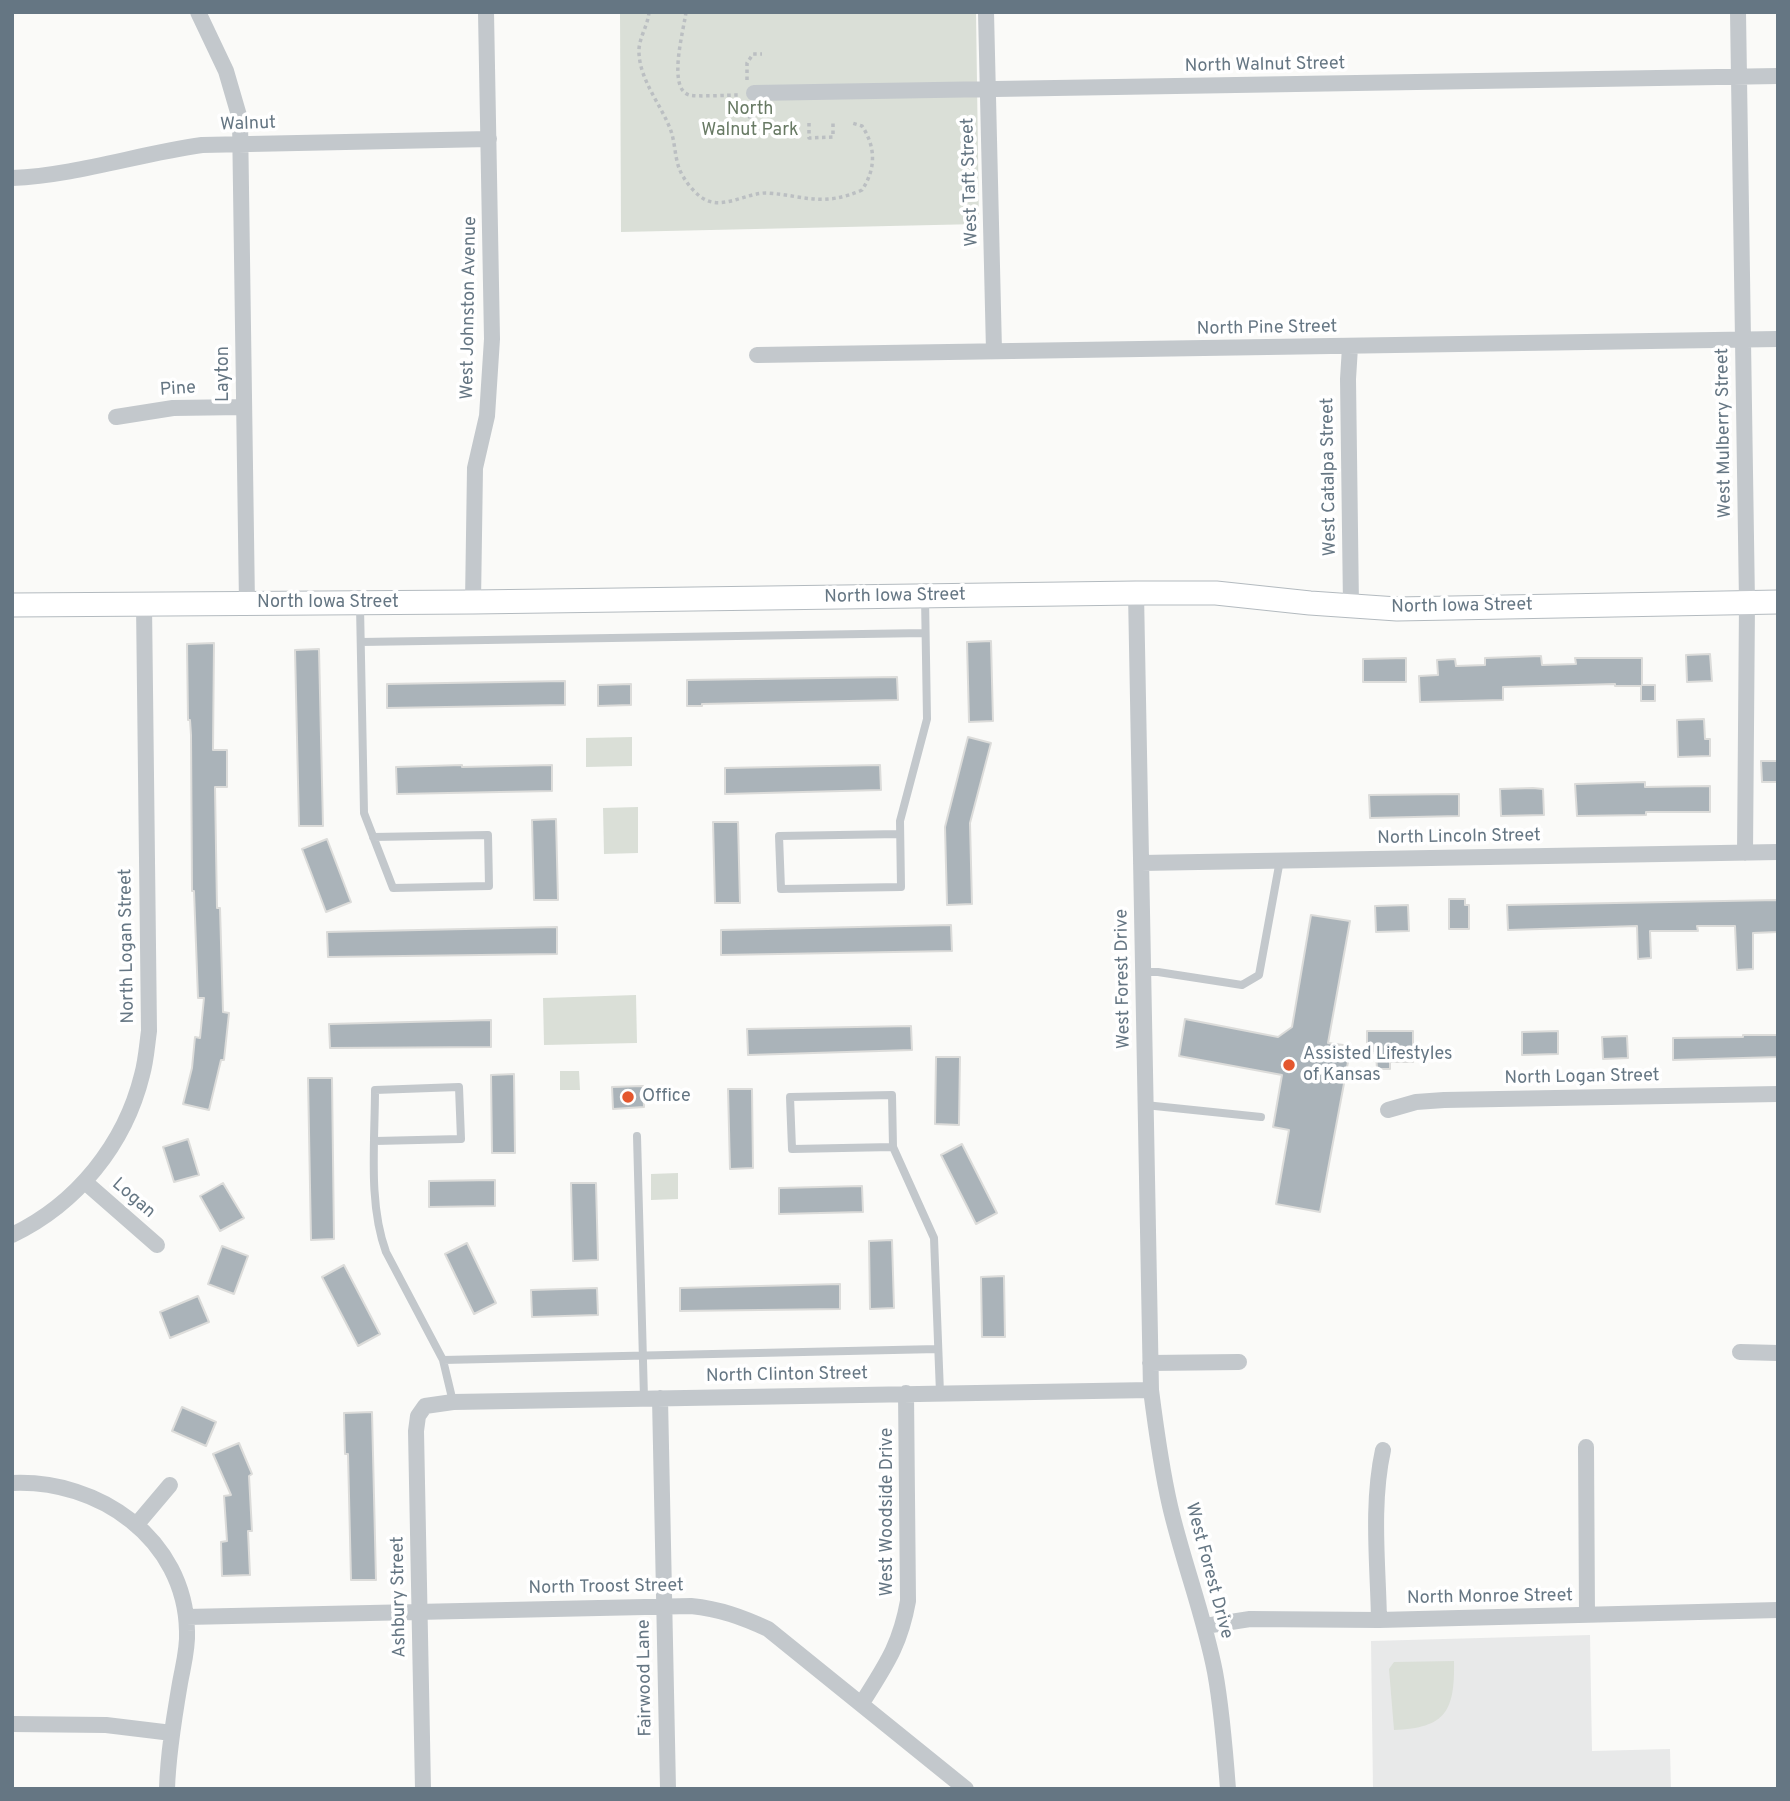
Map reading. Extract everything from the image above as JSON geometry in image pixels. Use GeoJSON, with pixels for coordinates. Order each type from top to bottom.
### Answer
{"type":"FeatureCollection","features":[{"type":"Feature","properties":{"kind":"street","name":"Layton"},"geometry":{"type":"LineString","coordinates":[[198,12],[226,71],[240,119],[247,604]]}},
{"type":"Feature","properties":{"kind":"street","name":"West Johnston Avenue"},"geometry":{"type":"LineString","coordinates":[[473,602],[475,468],[487,416],[492,339],[486,12]]}},
{"type":"Feature","properties":{"kind":"street","name":"West Taft Street"},"geometry":{"type":"LineString","coordinates":[[986,12],[994,351]]}},
{"type":"Feature","properties":{"kind":"street","name":"West Mulberry Street"},"geometry":{"type":"LineString","coordinates":[[1738,12],[1747,603],[1745,853]]}},
{"type":"Feature","properties":{"kind":"street","name":"North Walnut Street"},"geometry":{"type":"LineString","coordinates":[[754,93],[1778,76]]}},
{"type":"Feature","properties":{"kind":"street","name":"Walnut"},"geometry":{"type":"LineString","coordinates":[[12,178],[93,169],[163,151],[241,143],[489,139]]}},
{"type":"Feature","properties":{"kind":"street","name":"North Pine Street"},"geometry":{"type":"LineString","coordinates":[[757,355],[1778,339]]}},
{"type":"Feature","properties":{"kind":"street","name":"West Catalpa Street"},"geometry":{"type":"LineString","coordinates":[[1350,347],[1348,379],[1351,606]]}},
{"type":"Feature","properties":{"kind":"street","name":"Pine"},"geometry":{"type":"LineString","coordinates":[[116,417],[173,408],[243,407]]}},
{"type":"Feature","properties":{"kind":"street","name":"North Iowa Street"},"geometry":{"type":"LineString","coordinates":[[12,605],[1136,593],[1216,593],[1397,609],[1778,602]]}},
{"type":"Feature","properties":{"kind":"street","name":"West Forest Drive"},"geometry":{"type":"LineString","coordinates":[[1136,593],[1151,1390],[1160,1456],[1171,1508],[1205,1626],[1224,1729],[1228,1789]]}},
{"type":"Feature","properties":{"kind":"street","name":"North Logan Street"},"geometry":{"type":"LineString","coordinates":[[12,1235],[56,1208],[85,1182],[104,1159],[127,1120],[143,1073],[149,1031],[144,604]]}},
{"type":"Feature","properties":{"kind":"street","name":"North Lincoln Street"},"geometry":{"type":"LineString","coordinates":[[1141,863],[1778,852]]}},
{"type":"Feature","properties":{"kind":"street","name":"North Logan Street"},"geometry":{"type":"LineString","coordinates":[[1388,1110],[1416,1102],[1444,1100],[1778,1094]]}},
{"type":"Feature","properties":{"kind":"street","name":"Logan"},"geometry":{"type":"LineString","coordinates":[[85,1182],[157,1245]]}},
{"type":"Feature","properties":{"kind":"street"},"geometry":{"type":"LineString","coordinates":[[1740,1352],[1778,1353]]}},
{"type":"Feature","properties":{"kind":"street"},"geometry":{"type":"LineString","coordinates":[[1150,1363],[1239,1362]]}},
{"type":"Feature","properties":{"kind":"street","name":"North Clinton Street"},"geometry":{"type":"LineString","coordinates":[[425,1406],[453,1402],[1151,1390]]}},
{"type":"Feature","properties":{"kind":"street","name":"West Woodside Drive"},"geometry":{"type":"LineString","coordinates":[[862,1703],[896,1648],[904,1628],[908,1601],[905,1393]]}},
{"type":"Feature","properties":{"kind":"street","name":"Fairwood Lane"},"geometry":{"type":"LineString","coordinates":[[652,1398],[664,1606],[668,1789]]}},
{"type":"Feature","properties":{"kind":"street","name":"Ashbury Street"},"geometry":{"type":"LineString","coordinates":[[422,1789],[415,1431],[418,1416],[425,1406]]}},
{"type":"Feature","properties":{"kind":"street"},"geometry":{"type":"LineString","coordinates":[[1586,1447],[1587,1615]]}},
{"type":"Feature","properties":{"kind":"street"},"geometry":{"type":"LineString","coordinates":[[1378,1620],[1377,1513],[1383,1450]]}},
{"type":"Feature","properties":{"kind":"street"},"geometry":{"type":"LineString","coordinates":[[12,1483],[39,1483],[80,1492],[116,1508],[152,1539],[171,1571],[183,1601],[186,1617],[186,1656],[172,1733],[167,1789]]}},
{"type":"Feature","properties":{"kind":"street"},"geometry":{"type":"LineString","coordinates":[[137,1524],[170,1485]]}},
{"type":"Feature","properties":{"kind":"street","name":"North Troost Street"},"geometry":{"type":"LineString","coordinates":[[186,1617],[664,1606],[717,1609],[737,1614],[768,1629],[966,1789]]}},
{"type":"Feature","properties":{"kind":"street","name":"North Monroe Street"},"geometry":{"type":"LineString","coordinates":[[1205,1626],[1250,1619],[1378,1620],[1778,1610]]}},
{"type":"Feature","properties":{"kind":"street"},"geometry":{"type":"LineString","coordinates":[[12,1724],[93,1724],[172,1733]]}},
{"type":"Feature","properties":{"kind":"lane"},"geometry":{"type":"LineString","coordinates":[[900,834],[779,836],[781,889],[901,887],[900,821],[927,719],[925,597]]}},
{"type":"Feature","properties":{"kind":"lane"},"geometry":{"type":"LineString","coordinates":[[360,603],[364,813],[373,837],[393,888],[489,886],[488,835],[373,837]]}},
{"type":"Feature","properties":{"kind":"lane"},"geometry":{"type":"LineString","coordinates":[[360,642],[925,633]]}},
{"type":"Feature","properties":{"kind":"lane"},"geometry":{"type":"LineString","coordinates":[[1143,972],[1241,985],[1259,975],[1280,860]]}},
{"type":"Feature","properties":{"kind":"lane"},"geometry":{"type":"LineString","coordinates":[[375,1141],[461,1139],[459,1087],[375,1090],[375,1141],[376,1214],[379,1234],[443,1360],[453,1402]]}},
{"type":"Feature","properties":{"kind":"lane"},"geometry":{"type":"LineString","coordinates":[[892,1147],[792,1149],[790,1097],[892,1095],[892,1147],[934,1238],[940,1393]]}},
{"type":"Feature","properties":{"kind":"lane"},"geometry":{"type":"LineString","coordinates":[[1145,1105],[1261,1117]]}},
{"type":"Feature","properties":{"kind":"lane"},"geometry":{"type":"LineString","coordinates":[[636,1136],[643,1354],[652,1398]]}},
{"type":"Feature","properties":{"kind":"lane"},"geometry":{"type":"LineString","coordinates":[[443,1360],[939,1349]]}},
{"type":"Feature","properties":{"kind":"path"},"geometry":{"type":"LineString","coordinates":[[649,12],[648,26],[640,43],[639,54],[644,73],[670,130],[679,168],[703,199],[713,203],[767,193],[818,200],[862,190],[872,171],[872,147],[862,126],[852,122]]}},
{"type":"Feature","properties":{"kind":"path"},"geometry":{"type":"LineString","coordinates":[[686,12],[677,76],[682,90],[690,95],[748,96],[754,93]]}},
{"type":"Feature","properties":{"kind":"path"},"geometry":{"type":"LineString","coordinates":[[809,123],[809,138],[834,137],[833,123]]}},
{"type":"Feature","properties":{"kind":"shaded area"},"geometry":{"type":"Polygon","coordinates":[[[1590,1635],[1592,1751],[1670,1749],[1671,1789],[1373,1789],[1371,1641],[1590,1635]]]}},
{"type":"Feature","properties":{"kind":"green space","name":"North Walnut Park"},"geometry":{"type":"Polygon","coordinates":[[[620,12],[976,12],[979,224],[621,232],[620,12]]]}},
{"type":"Feature","properties":{"kind":"green space"},"geometry":{"type":"Polygon","coordinates":[[[632,737],[632,766],[586,767],[586,738],[632,737]]]}},
{"type":"Feature","properties":{"kind":"green space"},"geometry":{"type":"Polygon","coordinates":[[[638,807],[638,853],[604,854],[603,808],[638,807]]]}},
{"type":"Feature","properties":{"kind":"green space"},"geometry":{"type":"Polygon","coordinates":[[[636,995],[637,1043],[544,1045],[543,998],[636,995]]]}},
{"type":"Feature","properties":{"kind":"green space"},"geometry":{"type":"Polygon","coordinates":[[[560,1071],[579,1071],[580,1090],[560,1090],[560,1071]]]}},
{"type":"Feature","properties":{"kind":"green space"},"geometry":{"type":"Polygon","coordinates":[[[678,1173],[678,1199],[651,1200],[651,1174],[678,1173]]]}},
{"type":"Feature","properties":{"kind":"green space"},"geometry":{"type":"Polygon","coordinates":[[[1454,1661],[1452,1693],[1444,1713],[1425,1725],[1394,1730],[1389,1669],[1394,1662],[1454,1661]]]}},
{"type":"Feature","properties":{"kind":"building"},"geometry":{"type":"Polygon","coordinates":[[[991,641],[993,721],[969,722],[967,642],[991,641]]]}},
{"type":"Feature","properties":{"kind":"building"},"geometry":{"type":"Polygon","coordinates":[[[214,643],[213,750],[227,750],[227,787],[215,787],[217,908],[220,908],[223,1012],[229,1013],[224,1060],[221,1060],[209,1110],[183,1104],[192,1068],[195,1037],[200,1038],[204,998],[198,998],[192,891],[191,735],[188,720],[187,644],[214,643]]]}},
{"type":"Feature","properties":{"kind":"building"},"geometry":{"type":"Polygon","coordinates":[[[319,649],[323,826],[299,826],[295,650],[319,649]]]}},
{"type":"Feature","properties":{"kind":"building"},"geometry":{"type":"Polygon","coordinates":[[[1710,654],[1712,681],[1687,682],[1686,655],[1710,654]]]}},
{"type":"Feature","properties":{"kind":"building"},"geometry":{"type":"Polygon","coordinates":[[[1541,656],[1542,665],[1576,664],[1575,658],[1642,658],[1642,685],[1655,685],[1655,701],[1641,701],[1641,686],[1615,684],[1503,687],[1503,700],[1420,702],[1419,676],[1438,675],[1437,660],[1455,659],[1456,666],[1485,665],[1485,658],[1541,656]]]}},
{"type":"Feature","properties":{"kind":"building"},"geometry":{"type":"Polygon","coordinates":[[[1406,658],[1406,682],[1363,682],[1363,659],[1406,658]]]}},
{"type":"Feature","properties":{"kind":"building"},"geometry":{"type":"Polygon","coordinates":[[[897,677],[898,700],[687,706],[687,680],[897,677]]]}},
{"type":"Feature","properties":{"kind":"building"},"geometry":{"type":"Polygon","coordinates":[[[565,681],[565,705],[387,708],[387,684],[565,681]]]}},
{"type":"Feature","properties":{"kind":"building"},"geometry":{"type":"Polygon","coordinates":[[[631,684],[631,705],[598,706],[598,685],[631,684]]]}},
{"type":"Feature","properties":{"kind":"building"},"geometry":{"type":"Polygon","coordinates":[[[1704,719],[1705,739],[1710,739],[1710,756],[1678,757],[1677,720],[1704,719]]]}},
{"type":"Feature","properties":{"kind":"building"},"geometry":{"type":"Polygon","coordinates":[[[968,737],[991,743],[970,823],[972,904],[947,905],[945,827],[968,737]]]}},
{"type":"Feature","properties":{"kind":"building"},"geometry":{"type":"Polygon","coordinates":[[[1761,761],[1778,761],[1778,782],[1762,782],[1761,761]]]}},
{"type":"Feature","properties":{"kind":"building"},"geometry":{"type":"Polygon","coordinates":[[[552,765],[552,791],[397,794],[396,767],[552,765]]]}},
{"type":"Feature","properties":{"kind":"building"},"geometry":{"type":"Polygon","coordinates":[[[880,765],[881,790],[725,794],[725,768],[880,765]]]}},
{"type":"Feature","properties":{"kind":"building"},"geometry":{"type":"Polygon","coordinates":[[[1645,782],[1645,787],[1710,786],[1710,812],[1577,816],[1575,784],[1645,782]]]}},
{"type":"Feature","properties":{"kind":"building"},"geometry":{"type":"Polygon","coordinates":[[[1500,789],[1543,789],[1544,815],[1501,816],[1500,789]]]}},
{"type":"Feature","properties":{"kind":"building"},"geometry":{"type":"Polygon","coordinates":[[[1459,794],[1459,816],[1370,818],[1369,795],[1459,794]]]}},
{"type":"Feature","properties":{"kind":"building"},"geometry":{"type":"Polygon","coordinates":[[[556,819],[558,900],[534,900],[532,820],[556,819]]]}},
{"type":"Feature","properties":{"kind":"building"},"geometry":{"type":"Polygon","coordinates":[[[713,822],[738,822],[740,903],[715,903],[713,822]]]}},
{"type":"Feature","properties":{"kind":"building"},"geometry":{"type":"Polygon","coordinates":[[[327,839],[351,902],[326,912],[302,849],[327,839]]]}},
{"type":"Feature","properties":{"kind":"building"},"geometry":{"type":"Polygon","coordinates":[[[1449,899],[1465,899],[1465,905],[1469,905],[1469,929],[1449,929],[1449,899]]]}},
{"type":"Feature","properties":{"kind":"building"},"geometry":{"type":"Polygon","coordinates":[[[1778,900],[1778,932],[1753,933],[1753,969],[1737,970],[1735,926],[1697,926],[1698,931],[1650,931],[1651,958],[1638,959],[1637,926],[1508,930],[1507,905],[1778,900]]]}},
{"type":"Feature","properties":{"kind":"building"},"geometry":{"type":"Polygon","coordinates":[[[1408,905],[1409,931],[1376,932],[1375,906],[1408,905]]]}},
{"type":"Feature","properties":{"kind":"building","name":"Assisted Lifestyles of Kansas"},"geometry":{"type":"Polygon","coordinates":[[[1311,915],[1350,921],[1328,1043],[1351,1046],[1320,1212],[1276,1204],[1289,1130],[1273,1127],[1282,1075],[1179,1056],[1185,1019],[1278,1037],[1292,1027],[1311,915]]]}},
{"type":"Feature","properties":{"kind":"building"},"geometry":{"type":"Polygon","coordinates":[[[951,925],[952,951],[721,955],[721,930],[951,925]]]}},
{"type":"Feature","properties":{"kind":"building"},"geometry":{"type":"Polygon","coordinates":[[[557,927],[557,954],[328,957],[327,932],[557,927]]]}},
{"type":"Feature","properties":{"kind":"building"},"geometry":{"type":"Polygon","coordinates":[[[491,1020],[491,1047],[330,1048],[329,1024],[491,1020]]]}},
{"type":"Feature","properties":{"kind":"building"},"geometry":{"type":"Polygon","coordinates":[[[911,1026],[912,1050],[748,1055],[747,1029],[911,1026]]]}},
{"type":"Feature","properties":{"kind":"building"},"geometry":{"type":"Polygon","coordinates":[[[1367,1031],[1413,1031],[1413,1062],[1390,1062],[1390,1069],[1377,1069],[1376,1053],[1367,1053],[1367,1031]]]}},
{"type":"Feature","properties":{"kind":"building"},"geometry":{"type":"Polygon","coordinates":[[[1558,1031],[1558,1054],[1522,1055],[1522,1032],[1558,1031]]]}},
{"type":"Feature","properties":{"kind":"building"},"geometry":{"type":"Polygon","coordinates":[[[1778,1035],[1778,1057],[1673,1060],[1673,1038],[1778,1035]]]}},
{"type":"Feature","properties":{"kind":"building"},"geometry":{"type":"Polygon","coordinates":[[[1627,1036],[1628,1058],[1603,1059],[1602,1037],[1627,1036]]]}},
{"type":"Feature","properties":{"kind":"building"},"geometry":{"type":"Polygon","coordinates":[[[936,1057],[960,1057],[959,1125],[935,1124],[936,1057]]]}},
{"type":"Feature","properties":{"kind":"building"},"geometry":{"type":"Polygon","coordinates":[[[514,1074],[515,1153],[492,1153],[491,1075],[514,1074]]]}},
{"type":"Feature","properties":{"kind":"building"},"geometry":{"type":"Polygon","coordinates":[[[308,1078],[332,1078],[334,1239],[311,1240],[308,1078]]]}},
{"type":"Feature","properties":{"kind":"building","name":"Office"},"geometry":{"type":"Polygon","coordinates":[[[643,1086],[644,1107],[613,1109],[612,1087],[643,1086]]]}},
{"type":"Feature","properties":{"kind":"building"},"geometry":{"type":"Polygon","coordinates":[[[728,1089],[752,1089],[753,1168],[730,1169],[728,1089]]]}},
{"type":"Feature","properties":{"kind":"building"},"geometry":{"type":"Polygon","coordinates":[[[188,1139],[199,1175],[174,1182],[163,1147],[188,1139]]]}},
{"type":"Feature","properties":{"kind":"building"},"geometry":{"type":"Polygon","coordinates":[[[962,1144],[997,1213],[976,1224],[941,1155],[962,1144]]]}},
{"type":"Feature","properties":{"kind":"building"},"geometry":{"type":"Polygon","coordinates":[[[495,1180],[495,1206],[429,1207],[429,1181],[495,1180]]]}},
{"type":"Feature","properties":{"kind":"building"},"geometry":{"type":"Polygon","coordinates":[[[223,1183],[244,1218],[220,1231],[200,1196],[223,1183]]]}},
{"type":"Feature","properties":{"kind":"building"},"geometry":{"type":"Polygon","coordinates":[[[571,1183],[596,1183],[598,1260],[573,1261],[571,1183]]]}},
{"type":"Feature","properties":{"kind":"building"},"geometry":{"type":"Polygon","coordinates":[[[862,1186],[863,1212],[779,1214],[779,1188],[862,1186]]]}},
{"type":"Feature","properties":{"kind":"building"},"geometry":{"type":"Polygon","coordinates":[[[892,1240],[894,1308],[870,1309],[869,1241],[892,1240]]]}},
{"type":"Feature","properties":{"kind":"building"},"geometry":{"type":"Polygon","coordinates":[[[467,1243],[496,1303],[474,1314],[445,1254],[467,1243]]]}},
{"type":"Feature","properties":{"kind":"building"},"geometry":{"type":"Polygon","coordinates":[[[222,1246],[248,1256],[234,1294],[208,1284],[222,1246]]]}},
{"type":"Feature","properties":{"kind":"building"},"geometry":{"type":"Polygon","coordinates":[[[344,1265],[380,1334],[358,1346],[322,1277],[344,1265]]]}},
{"type":"Feature","properties":{"kind":"building"},"geometry":{"type":"Polygon","coordinates":[[[1004,1276],[1005,1337],[982,1337],[981,1277],[1004,1276]]]}},
{"type":"Feature","properties":{"kind":"building"},"geometry":{"type":"Polygon","coordinates":[[[840,1284],[840,1309],[680,1311],[680,1288],[840,1284]]]}},
{"type":"Feature","properties":{"kind":"building"},"geometry":{"type":"Polygon","coordinates":[[[597,1288],[598,1315],[532,1317],[531,1290],[597,1288]]]}},
{"type":"Feature","properties":{"kind":"building"},"geometry":{"type":"Polygon","coordinates":[[[198,1296],[209,1322],[170,1338],[160,1312],[198,1296]]]}},
{"type":"Feature","properties":{"kind":"building"},"geometry":{"type":"Polygon","coordinates":[[[182,1407],[216,1422],[206,1446],[172,1431],[182,1407]]]}},
{"type":"Feature","properties":{"kind":"building"},"geometry":{"type":"Polygon","coordinates":[[[372,1412],[376,1580],[351,1580],[348,1454],[345,1454],[344,1413],[372,1412]]]}},
{"type":"Feature","properties":{"kind":"building"},"geometry":{"type":"Polygon","coordinates":[[[239,1443],[252,1474],[249,1476],[252,1531],[248,1531],[250,1575],[222,1576],[221,1542],[227,1541],[224,1496],[231,1495],[213,1454],[239,1443]]]}},
{"type":"Feature","properties":{"kind":"place","name":"Assisted Lifestyles of Kansas"},"geometry":{"type":"Point","coordinates":[1289,1065]}},
{"type":"Feature","properties":{"kind":"place","name":"Office"},"geometry":{"type":"Point","coordinates":[628,1097]}}]}
